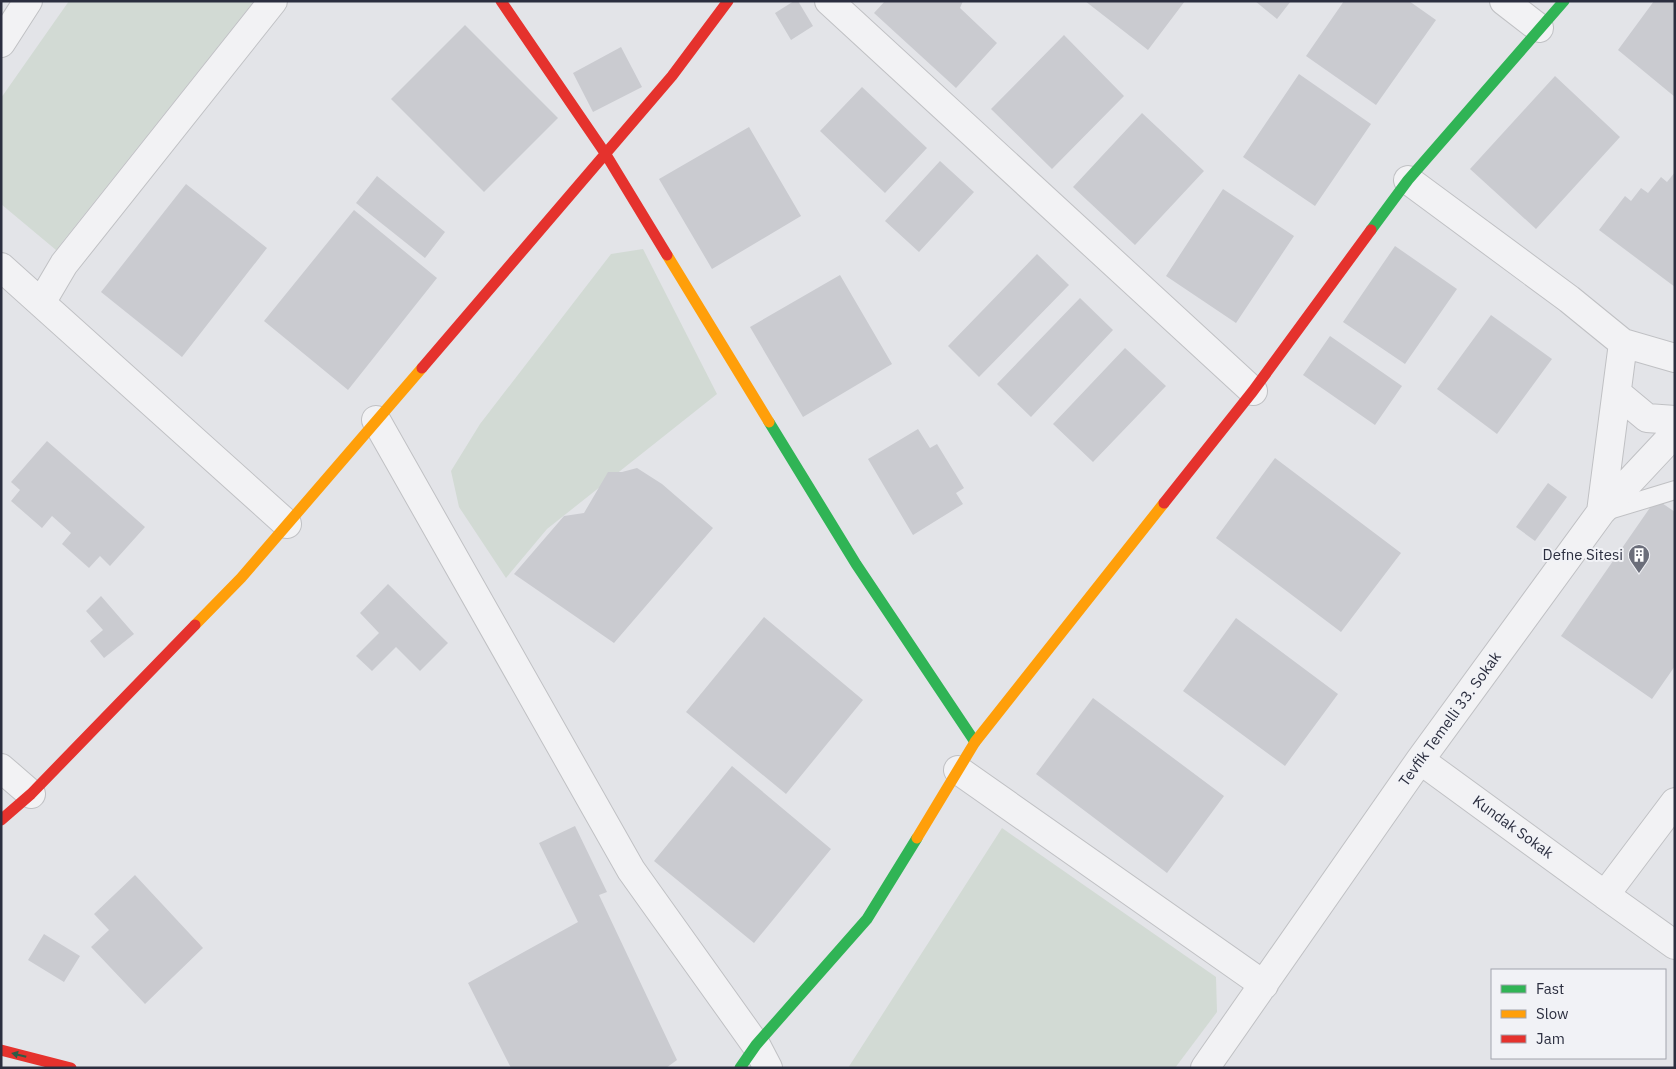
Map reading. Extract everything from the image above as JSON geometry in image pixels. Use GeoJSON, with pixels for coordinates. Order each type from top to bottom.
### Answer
{"type":"FeatureCollection","features":[{"type":"Feature","properties":{"kind":"street"},"geometry":{"type":"LineString","coordinates":[[1,43],[28,1]]}},
{"type":"Feature","properties":{"kind":"street"},"geometry":{"type":"LineString","coordinates":[[42,303],[64,264],[273,1]]}},
{"type":"Feature","properties":{"kind":"street"},"geometry":{"type":"LineString","coordinates":[[501,1],[605,153],[856,564],[975,742]]}},
{"type":"Feature","properties":{"kind":"street"},"geometry":{"type":"LineString","coordinates":[[1,820],[31,794],[241,578],[672,76],[728,1]]}},
{"type":"Feature","properties":{"kind":"street"},"geometry":{"type":"LineString","coordinates":[[829,1],[1253,392]]}},
{"type":"Feature","properties":{"kind":"street"},"geometry":{"type":"LineString","coordinates":[[1504,1],[1539,28]]}},
{"type":"Feature","properties":{"kind":"street"},"geometry":{"type":"LineString","coordinates":[[740,1068],[756,1060],[867,919],[975,742],[1253,392],[1408,180],[1564,1]]}},
{"type":"Feature","properties":{"kind":"street"},"geometry":{"type":"LineString","coordinates":[[1408,180],[1569,299],[1623,343],[1675,358]]}},
{"type":"Feature","properties":{"kind":"street"},"geometry":{"type":"LineString","coordinates":[[1,267],[287,524]]}},
{"type":"Feature","properties":{"kind":"street","name":"Tevfik Temelli 33. Sokak"},"geometry":{"type":"LineString","coordinates":[[1206,1068],[1420,760],[1601,512],[1623,343]]}},
{"type":"Feature","properties":{"kind":"street"},"geometry":{"type":"LineString","coordinates":[[1617,393],[1647,418],[1675,420]]}},
{"type":"Feature","properties":{"kind":"street"},"geometry":{"type":"LineString","coordinates":[[376,420],[631,870],[756,1060]]}},
{"type":"Feature","properties":{"kind":"street"},"geometry":{"type":"LineString","coordinates":[[1601,512],[1675,433]]}},
{"type":"Feature","properties":{"kind":"street","name":"Kundak Sokak"},"geometry":{"type":"LineString","coordinates":[[1420,760],[1675,945]]}},
{"type":"Feature","properties":{"kind":"street"},"geometry":{"type":"LineString","coordinates":[[1,768],[31,794]]}},
{"type":"Feature","properties":{"kind":"street"},"geometry":{"type":"LineString","coordinates":[[958,770],[1264,984]]}},
{"type":"Feature","properties":{"kind":"street"},"geometry":{"type":"LineString","coordinates":[[1605,895],[1675,802]]}},
{"type":"Feature","properties":{"kind":"street"},"geometry":{"type":"LineString","coordinates":[[1,1050],[71,1068]]}},
{"type":"Feature","properties":{"kind":"lane"},"geometry":{"type":"LineString","coordinates":[[1601,512],[1675,490]]}},
{"type":"Feature","properties":{"kind":"shaded area"},"geometry":{"type":"Polygon","coordinates":[[[69,1],[254,1],[56,250],[1,204],[1,98],[69,1]]]}},
{"type":"Feature","properties":{"kind":"shaded area"},"geometry":{"type":"Polygon","coordinates":[[[643,249],[717,394],[547,529],[506,578],[459,507],[451,471],[480,424],[611,254],[643,249]]]}},
{"type":"Feature","properties":{"kind":"shaded area"},"geometry":{"type":"Polygon","coordinates":[[[1002,828],[1216,977],[1217,1012],[1175,1068],[848,1068],[1002,828]]]}},
{"type":"Feature","properties":{"kind":"building"},"geometry":{"type":"Polygon","coordinates":[[[794,1],[798,1],[813,26],[791,40],[775,13],[794,1]]]}},
{"type":"Feature","properties":{"kind":"building"},"geometry":{"type":"Polygon","coordinates":[[[885,1],[963,1],[960,8],[997,43],[956,88],[874,13],[885,1]]]}},
{"type":"Feature","properties":{"kind":"building"},"geometry":{"type":"Polygon","coordinates":[[[1085,1],[1185,1],[1148,50],[1085,1]]]}},
{"type":"Feature","properties":{"kind":"building"},"geometry":{"type":"Polygon","coordinates":[[[1255,1],[1291,1],[1277,19],[1255,1]]]}},
{"type":"Feature","properties":{"kind":"building"},"geometry":{"type":"Polygon","coordinates":[[[1344,1],[1409,1],[1436,20],[1376,105],[1306,56],[1344,1]]]}},
{"type":"Feature","properties":{"kind":"building"},"geometry":{"type":"Polygon","coordinates":[[[1654,1],[1675,1],[1675,97],[1618,50],[1654,1]]]}},
{"type":"Feature","properties":{"kind":"building"},"geometry":{"type":"Polygon","coordinates":[[[465,25],[558,118],[484,192],[391,99],[465,25]]]}},
{"type":"Feature","properties":{"kind":"building"},"geometry":{"type":"Polygon","coordinates":[[[1064,35],[1124,96],[1052,169],[991,109],[1064,35]]]}},
{"type":"Feature","properties":{"kind":"building"},"geometry":{"type":"Polygon","coordinates":[[[621,47],[642,87],[593,112],[573,73],[621,47]]]}},
{"type":"Feature","properties":{"kind":"building"},"geometry":{"type":"Polygon","coordinates":[[[1299,74],[1371,124],[1315,206],[1243,157],[1299,74]]]}},
{"type":"Feature","properties":{"kind":"building"},"geometry":{"type":"Polygon","coordinates":[[[1555,76],[1620,137],[1536,229],[1470,169],[1555,76]]]}},
{"type":"Feature","properties":{"kind":"building"},"geometry":{"type":"Polygon","coordinates":[[[862,87],[927,148],[885,193],[820,131],[862,87]]]}},
{"type":"Feature","properties":{"kind":"building"},"geometry":{"type":"Polygon","coordinates":[[[1142,113],[1204,171],[1135,245],[1073,187],[1142,113]]]}},
{"type":"Feature","properties":{"kind":"building"},"geometry":{"type":"Polygon","coordinates":[[[749,127],[801,216],[712,269],[659,179],[749,127]]]}},
{"type":"Feature","properties":{"kind":"building"},"geometry":{"type":"Polygon","coordinates":[[[940,161],[974,192],[919,252],[885,221],[940,161]]]}},
{"type":"Feature","properties":{"kind":"building"},"geometry":{"type":"Polygon","coordinates":[[[1675,172],[1675,287],[1599,230],[1625,196],[1631,201],[1641,188],[1648,193],[1661,177],[1667,182],[1675,172]]]}},
{"type":"Feature","properties":{"kind":"building"},"geometry":{"type":"Polygon","coordinates":[[[377,176],[445,232],[425,258],[356,203],[377,176]]]}},
{"type":"Feature","properties":{"kind":"building"},"geometry":{"type":"Polygon","coordinates":[[[186,184],[267,248],[182,357],[101,292],[186,184]]]}},
{"type":"Feature","properties":{"kind":"building"},"geometry":{"type":"Polygon","coordinates":[[[1223,189],[1294,236],[1236,323],[1166,276],[1223,189]]]}},
{"type":"Feature","properties":{"kind":"building"},"geometry":{"type":"Polygon","coordinates":[[[354,210],[437,278],[348,390],[264,321],[354,210]]]}},
{"type":"Feature","properties":{"kind":"building"},"geometry":{"type":"Polygon","coordinates":[[[1395,246],[1457,289],[1405,364],[1343,322],[1395,246]]]}},
{"type":"Feature","properties":{"kind":"building"},"geometry":{"type":"Polygon","coordinates":[[[1037,254],[1069,285],[979,377],[948,346],[1037,254]]]}},
{"type":"Feature","properties":{"kind":"building"},"geometry":{"type":"Polygon","coordinates":[[[840,275],[892,364],[803,417],[750,327],[840,275]]]}},
{"type":"Feature","properties":{"kind":"building"},"geometry":{"type":"Polygon","coordinates":[[[1080,298],[1113,330],[1031,417],[997,384],[1080,298]]]}},
{"type":"Feature","properties":{"kind":"building"},"geometry":{"type":"Polygon","coordinates":[[[1491,315],[1552,359],[1497,434],[1437,389],[1491,315]]]}},
{"type":"Feature","properties":{"kind":"building"},"geometry":{"type":"Polygon","coordinates":[[[1330,336],[1402,386],[1375,425],[1303,375],[1330,336]]]}},
{"type":"Feature","properties":{"kind":"building"},"geometry":{"type":"Polygon","coordinates":[[[1125,348],[1166,386],[1093,462],[1053,424],[1125,348]]]}},
{"type":"Feature","properties":{"kind":"building"},"geometry":{"type":"Polygon","coordinates":[[[918,429],[930,448],[937,444],[964,488],[956,493],[963,504],[913,535],[868,459],[918,429]]]}},
{"type":"Feature","properties":{"kind":"building"},"geometry":{"type":"Polygon","coordinates":[[[47,441],[145,527],[110,566],[100,556],[89,568],[62,544],[71,533],[52,516],[42,528],[11,501],[20,490],[11,482],[47,441]]]}},
{"type":"Feature","properties":{"kind":"building"},"geometry":{"type":"Polygon","coordinates":[[[1275,458],[1401,553],[1341,632],[1216,538],[1275,458]]]}},
{"type":"Feature","properties":{"kind":"building"},"geometry":{"type":"Polygon","coordinates":[[[637,468],[662,484],[713,528],[614,643],[514,574],[564,516],[584,513],[608,472],[622,472],[637,468]]]}},
{"type":"Feature","properties":{"kind":"building"},"geometry":{"type":"Polygon","coordinates":[[[1548,483],[1567,497],[1535,541],[1516,527],[1548,483]]]}},
{"type":"Feature","properties":{"kind":"building","name":"Defne Sitesi"},"geometry":{"type":"Polygon","coordinates":[[[1656,499],[1675,512],[1675,666],[1652,699],[1561,636],[1656,499]]]}},
{"type":"Feature","properties":{"kind":"building"},"geometry":{"type":"Polygon","coordinates":[[[388,584],[448,643],[420,671],[396,647],[372,671],[356,656],[379,633],[360,613],[388,584]]]}},
{"type":"Feature","properties":{"kind":"building"},"geometry":{"type":"Polygon","coordinates":[[[101,596],[134,634],[104,658],[90,641],[103,630],[86,611],[101,596]]]}},
{"type":"Feature","properties":{"kind":"building"},"geometry":{"type":"Polygon","coordinates":[[[764,617],[863,700],[786,794],[686,712],[764,617]]]}},
{"type":"Feature","properties":{"kind":"building"},"geometry":{"type":"Polygon","coordinates":[[[1236,618],[1338,694],[1285,766],[1183,691],[1236,618]]]}},
{"type":"Feature","properties":{"kind":"building"},"geometry":{"type":"Polygon","coordinates":[[[1093,698],[1224,796],[1167,873],[1036,774],[1093,698]]]}},
{"type":"Feature","properties":{"kind":"building"},"geometry":{"type":"Polygon","coordinates":[[[732,766],[831,849],[754,943],[654,861],[732,766]]]}},
{"type":"Feature","properties":{"kind":"building"},"geometry":{"type":"Polygon","coordinates":[[[575,826],[607,892],[599,895],[677,1060],[666,1068],[511,1068],[468,983],[578,922],[539,843],[575,826]]]}},
{"type":"Feature","properties":{"kind":"building"},"geometry":{"type":"Polygon","coordinates":[[[135,875],[203,948],[145,1004],[91,947],[109,930],[94,914],[135,875]]]}},
{"type":"Feature","properties":{"kind":"building"},"geometry":{"type":"Polygon","coordinates":[[[44,934],[80,956],[64,982],[28,960],[44,934]]]}},
{"type":"Feature","properties":{"kind":"traffic: fast"},"geometry":{"type":"LineString","coordinates":[[1371,230],[1408,180],[1564,1]]}},
{"type":"Feature","properties":{"kind":"traffic: fast"},"geometry":{"type":"LineString","coordinates":[[769,422],[856,564],[975,742]]}},
{"type":"Feature","properties":{"kind":"traffic: fast"},"geometry":{"type":"LineString","coordinates":[[740,1068],[756,1045],[867,919],[917,838]]}},
{"type":"Feature","properties":{"kind":"traffic: slow"},"geometry":{"type":"LineString","coordinates":[[667,255],[769,422]]}},
{"type":"Feature","properties":{"kind":"traffic: slow"},"geometry":{"type":"LineString","coordinates":[[195,625],[241,578],[422,368]]}},
{"type":"Feature","properties":{"kind":"traffic: slow"},"geometry":{"type":"LineString","coordinates":[[917,838],[975,742],[1164,503]]}},
{"type":"Feature","properties":{"kind":"traffic: jam"},"geometry":{"type":"LineString","coordinates":[[501,1],[605,153],[667,255]]}},
{"type":"Feature","properties":{"kind":"traffic: jam"},"geometry":{"type":"LineString","coordinates":[[422,368],[672,76],[728,1]]}},
{"type":"Feature","properties":{"kind":"traffic: jam"},"geometry":{"type":"LineString","coordinates":[[1164,503],[1253,391],[1371,230]]}},
{"type":"Feature","properties":{"kind":"traffic: jam"},"geometry":{"type":"LineString","coordinates":[[1,820],[31,794],[195,625]]}},
{"type":"Feature","properties":{"kind":"traffic: jam"},"geometry":{"type":"LineString","coordinates":[[1,1050],[71,1068]]}},
{"type":"Feature","properties":{"kind":"place","name":"Defne Sitesi"},"geometry":{"type":"Point","coordinates":[1639,574]}}]}
